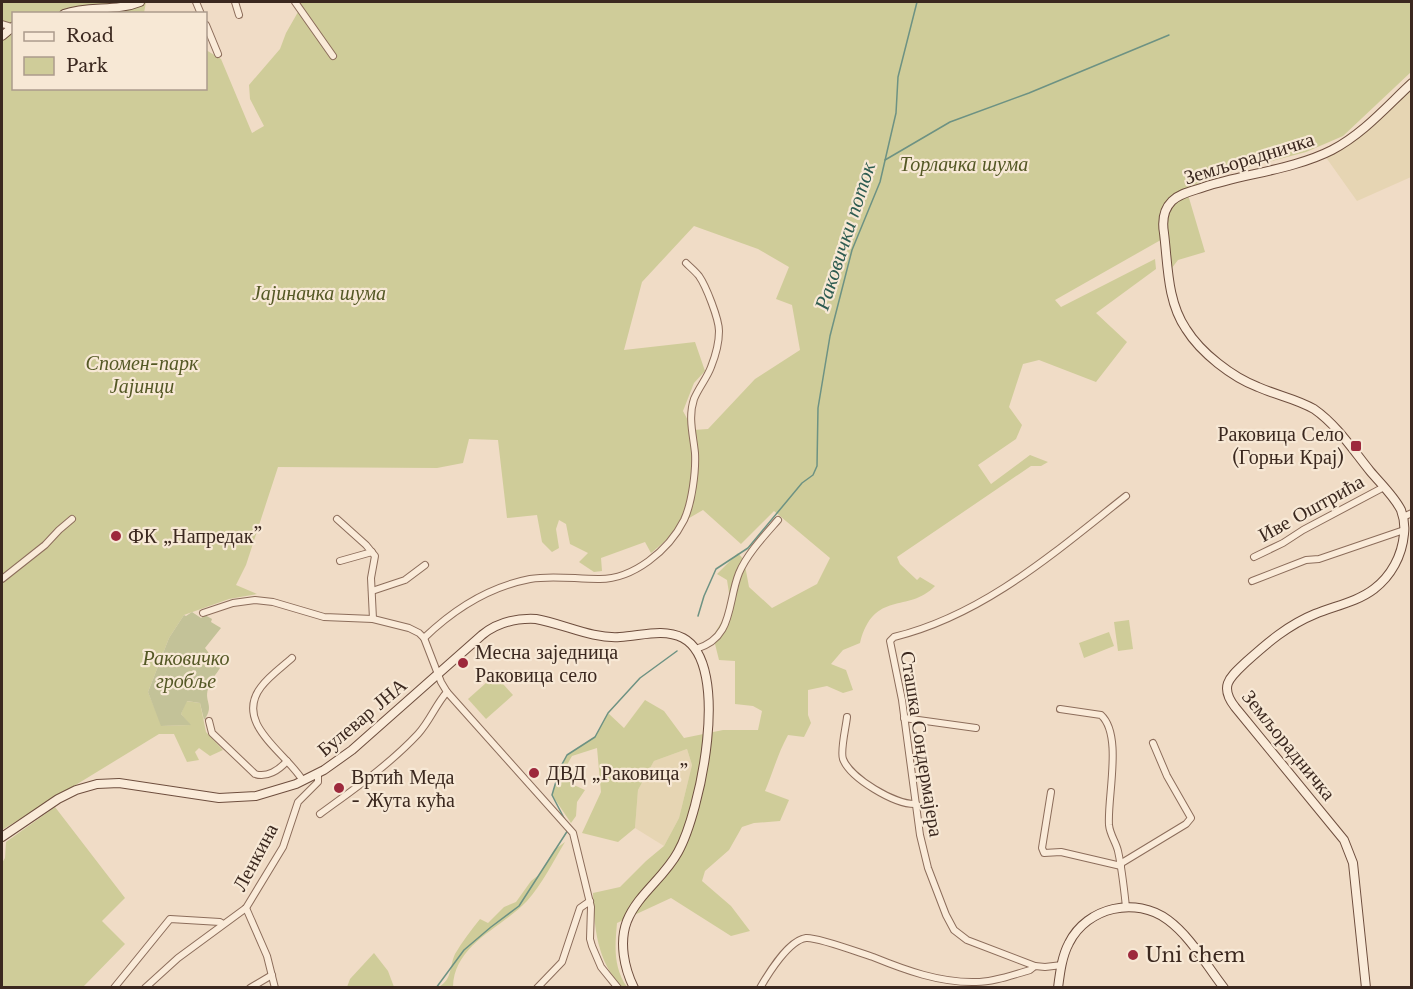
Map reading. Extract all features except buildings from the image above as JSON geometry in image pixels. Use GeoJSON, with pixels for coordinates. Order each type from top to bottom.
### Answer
{"type":"FeatureCollection","features":[{"type":"Feature","properties":{"kind":"street"},"geometry":{"type":"LineString","coordinates":[[69,12],[77,9],[105,9],[140,2]]}},
{"type":"Feature","properties":{"kind":"street"},"geometry":{"type":"LineString","coordinates":[[234,2],[239,15]]}},
{"type":"Feature","properties":{"kind":"street"},"geometry":{"type":"LineString","coordinates":[[295,2],[333,56]]}},
{"type":"Feature","properties":{"kind":"street"},"geometry":{"type":"LineString","coordinates":[[207,27],[218,54]]}},
{"type":"Feature","properties":{"kind":"street","name":"Земљорадничка"},"geometry":{"type":"LineString","coordinates":[[1366,987],[1353,863],[1344,840],[1235,707],[1228,696],[1227,685],[1230,678],[1242,666],[1288,628],[1315,614],[1365,595],[1376,588],[1397,562],[1407,515],[1336,428],[1321,414],[1303,404],[1251,384],[1214,358],[1191,336],[1182,324],[1172,297],[1163,221],[1170,203],[1182,195],[1227,180],[1308,160],[1335,148],[1361,130],[1412,83]]}},
{"type":"Feature","properties":{"kind":"street"},"geometry":{"type":"LineString","coordinates":[[424,638],[444,619],[467,603],[507,585],[538,578],[602,579],[624,574],[654,556],[669,542],[679,527],[688,505],[695,468],[691,410],[696,394],[712,366],[719,329],[699,276],[686,263]]}},
{"type":"Feature","properties":{"kind":"street","name":"Иве Оштрића"},"geometry":{"type":"LineString","coordinates":[[1254,557],[1384,487]]}},
{"type":"Feature","properties":{"kind":"street","name":"Сташка Сондермајера"},"geometry":{"type":"LineString","coordinates":[[1035,966],[967,940],[954,930],[946,915],[928,868],[920,835],[904,718],[889,644],[892,638],[944,620],[990,597],[1042,561],[1126,496]]}},
{"type":"Feature","properties":{"kind":"street"},"geometry":{"type":"LineString","coordinates":[[2,579],[45,545],[72,519]]}},
{"type":"Feature","properties":{"kind":"street"},"geometry":{"type":"LineString","coordinates":[[337,519],[372,552],[375,559],[371,578],[373,619]]}},
{"type":"Feature","properties":{"kind":"street"},"geometry":{"type":"LineString","coordinates":[[634,987],[624,956],[624,931],[639,900],[661,878],[679,850],[694,808],[704,764],[707,739],[707,683],[704,664],[696,649],[709,645],[717,638],[727,617],[740,572],[764,535],[777,520]]}},
{"type":"Feature","properties":{"kind":"street"},"geometry":{"type":"LineString","coordinates":[[1252,580],[1306,560],[1319,559],[1404,530]]}},
{"type":"Feature","properties":{"kind":"street"},"geometry":{"type":"LineString","coordinates":[[340,561],[372,552]]}},
{"type":"Feature","properties":{"kind":"street"},"geometry":{"type":"LineString","coordinates":[[372,591],[405,580],[425,564]]}},
{"type":"Feature","properties":{"kind":"street"},"geometry":{"type":"LineString","coordinates":[[202,613],[233,603],[255,600],[273,602],[324,617],[373,619],[409,628],[421,634],[447,692],[572,832],[590,901],[592,946],[601,967],[618,987]]}},
{"type":"Feature","properties":{"kind":"street","name":"Булевар ЈНА"},"geometry":{"type":"LineString","coordinates":[[2,837],[58,799],[89,786],[119,783],[210,797],[237,798],[274,792],[303,781],[352,750],[493,627],[513,620],[526,618],[552,622],[604,637],[660,633],[674,635],[681,637],[696,649]]}},
{"type":"Feature","properties":{"kind":"street"},"geometry":{"type":"LineString","coordinates":[[292,658],[263,685],[256,697],[254,720],[260,731],[303,781]]}},
{"type":"Feature","properties":{"kind":"street"},"geometry":{"type":"LineString","coordinates":[[320,814],[358,787],[405,747],[431,718],[447,692]]}},
{"type":"Feature","properties":{"kind":"street"},"geometry":{"type":"LineString","coordinates":[[1060,709],[1101,715],[1108,727],[1113,749],[1109,825],[1120,865],[1126,907]]}},
{"type":"Feature","properties":{"kind":"street"},"geometry":{"type":"LineString","coordinates":[[847,717],[842,756],[844,762],[854,773],[883,794],[898,801],[916,804]]}},
{"type":"Feature","properties":{"kind":"street"},"geometry":{"type":"LineString","coordinates":[[904,718],[976,728]]}},
{"type":"Feature","properties":{"kind":"street"},"geometry":{"type":"LineString","coordinates":[[209,721],[212,733],[255,774],[262,776],[287,761]]}},
{"type":"Feature","properties":{"kind":"street"},"geometry":{"type":"LineString","coordinates":[[1051,792],[1042,848],[1044,853],[1060,852],[1120,865],[1191,819],[1167,776],[1154,743]]}},
{"type":"Feature","properties":{"kind":"street","name":"Ленкина"},"geometry":{"type":"LineString","coordinates":[[145,987],[178,958],[246,908],[283,847],[297,802],[318,782],[318,773]]}},
{"type":"Feature","properties":{"kind":"street"},"geometry":{"type":"LineString","coordinates":[[537,987],[562,962],[580,908],[590,901]]}},
{"type":"Feature","properties":{"kind":"street"},"geometry":{"type":"LineString","coordinates":[[1058,987],[1065,954],[1076,933],[1088,921],[1104,912],[1126,907],[1150,910],[1173,924],[1224,987]]}},
{"type":"Feature","properties":{"kind":"street"},"geometry":{"type":"LineString","coordinates":[[246,908],[267,956],[274,987]]}},
{"type":"Feature","properties":{"kind":"street"},"geometry":{"type":"LineString","coordinates":[[114,987],[170,919],[224,924]]}},
{"type":"Feature","properties":{"kind":"street"},"geometry":{"type":"LineString","coordinates":[[760,987],[779,958],[799,941],[807,938],[856,951],[923,975],[963,981],[987,981],[1030,970],[1035,966],[1062,965]]}},
{"type":"Feature","properties":{"kind":"street"},"geometry":{"type":"LineString","coordinates":[[250,987],[272,975]]}},
{"type":"Feature","properties":{"kind":"shaded area"},"geometry":{"type":"Polygon","coordinates":[[[1411,90],[1411,177],[1357,201],[1325,156],[1362,135],[1411,90]]]}},
{"type":"Feature","properties":{"kind":"shaded area"},"geometry":{"type":"Polygon","coordinates":[[[687,749],[692,765],[679,818],[664,846],[635,828],[638,790],[654,761],[687,749]]]}},
{"type":"Feature","properties":{"kind":"green space"},"geometry":{"type":"Polygon","coordinates":[[[2,2],[146,2],[144,12],[12,12],[12,90],[207,90],[207,51],[221,59],[252,133],[264,126],[250,99],[249,85],[280,49],[298,12],[312,32],[295,2],[1411,2],[1411,72],[1343,136],[1306,152],[1223,174],[1186,188],[1205,252],[1178,260],[1168,273],[1166,237],[1055,300],[1061,307],[1155,259],[1156,269],[1096,313],[1127,342],[1096,382],[1039,360],[1023,364],[1009,407],[1022,425],[1016,439],[978,465],[991,484],[1030,455],[1048,462],[1041,466],[1031,466],[897,557],[900,564],[917,580],[920,577],[935,586],[925,594],[883,609],[874,615],[866,626],[860,643],[843,650],[831,664],[846,670],[853,690],[843,693],[827,686],[808,690],[808,715],[811,723],[804,737],[788,735],[765,791],[789,800],[780,821],[754,823],[742,827],[729,850],[705,871],[702,881],[731,906],[750,931],[731,936],[671,898],[617,923],[617,964],[627,987],[622,987],[607,967],[602,955],[594,919],[593,893],[620,887],[664,846],[679,818],[692,765],[687,749],[654,761],[638,790],[635,828],[618,842],[582,833],[601,792],[597,748],[572,756],[564,770],[574,785],[585,790],[577,802],[576,816],[571,823],[552,795],[560,768],[567,755],[595,737],[608,713],[624,728],[645,700],[664,711],[684,738],[723,730],[758,730],[762,711],[753,706],[735,704],[735,661],[719,660],[713,636],[731,606],[727,580],[717,574],[738,553],[744,560],[749,587],[772,608],[817,584],[830,558],[774,511],[741,544],[703,510],[679,524],[670,537],[651,553],[645,542],[601,558],[602,571],[594,572],[579,562],[588,553],[570,544],[566,524],[559,520],[556,529],[559,548],[552,552],[542,542],[537,515],[507,518],[498,440],[469,439],[463,463],[437,468],[278,467],[246,565],[236,585],[257,594],[229,599],[184,615],[169,638],[148,692],[162,726],[190,725],[181,714],[186,701],[200,703],[206,732],[223,750],[210,756],[199,748],[195,752],[199,760],[187,762],[174,734],[159,734],[2,830],[2,2]],[[694,226],[642,282],[624,350],[695,342],[705,371],[694,383],[683,411],[693,430],[708,429],[755,379],[800,350],[792,305],[776,299],[789,267],[758,249],[694,226]]]}},
{"type":"Feature","properties":{"kind":"green space","name":"Раковичко гробље"},"geometry":{"type":"Polygon","coordinates":[[[192,612],[201,618],[205,615],[221,628],[205,648],[220,668],[208,689],[209,711],[204,720],[200,703],[187,701],[181,714],[191,725],[161,726],[148,692],[169,638],[184,615],[192,612]]]}},
{"type":"Feature","properties":{"kind":"green space"},"geometry":{"type":"Polygon","coordinates":[[[1129,620],[1133,649],[1118,651],[1114,622],[1129,620]]]}},
{"type":"Feature","properties":{"kind":"green space"},"geometry":{"type":"Polygon","coordinates":[[[1109,632],[1114,646],[1084,658],[1079,643],[1109,632]]]}},
{"type":"Feature","properties":{"kind":"green space"},"geometry":{"type":"Polygon","coordinates":[[[495,675],[513,695],[486,719],[468,699],[495,675]]]}},
{"type":"Feature","properties":{"kind":"green space"},"geometry":{"type":"Polygon","coordinates":[[[55,807],[125,898],[102,921],[125,944],[83,987],[2,987],[2,863],[5,858],[6,842],[55,807]]]}},
{"type":"Feature","properties":{"kind":"green space"},"geometry":{"type":"Polygon","coordinates":[[[565,842],[527,901],[481,938],[461,959],[455,972],[453,987],[439,987],[449,976],[455,954],[480,919],[488,923],[504,907],[516,902],[531,881],[540,874],[554,850],[565,842]]]}},
{"type":"Feature","properties":{"kind":"green space"},"geometry":{"type":"Polygon","coordinates":[[[374,953],[388,971],[394,987],[347,987],[350,979],[374,953]]]}},
{"type":"Feature","properties":{"kind":"waterway","name":"Раковички поток"},"geometry":{"type":"LineString","coordinates":[[698,616],[716,569],[748,548],[802,483],[813,475],[817,466],[818,408],[830,336],[852,250],[880,182],[896,113],[898,77],[917,2]]}},
{"type":"Feature","properties":{"kind":"waterway"},"geometry":{"type":"LineString","coordinates":[[885,160],[950,122],[1029,93],[1169,35]]}},
{"type":"Feature","properties":{"kind":"waterway","name":"Раковички поток"},"geometry":{"type":"LineString","coordinates":[[565,820],[552,795],[560,768],[567,755],[595,737],[608,713],[640,678],[677,651]]}},
{"type":"Feature","properties":{"kind":"waterway","name":"Раковички поток"},"geometry":{"type":"LineString","coordinates":[[436,988],[464,950],[519,906],[568,830]]}},
{"type":"Feature","properties":{"kind":"place","name":"Раковица Село (Горњи Крај)"},"geometry":{"type":"Point","coordinates":[1356,446]}},
{"type":"Feature","properties":{"kind":"place","name":"ФК „Напредак”"},"geometry":{"type":"Point","coordinates":[116,536]}},
{"type":"Feature","properties":{"kind":"place","name":"Месна заједница Раковица село"},"geometry":{"type":"Point","coordinates":[463,663]}},
{"type":"Feature","properties":{"kind":"place","name":"ДВД „Раковица”"},"geometry":{"type":"Point","coordinates":[534,773]}},
{"type":"Feature","properties":{"kind":"place","name":"Вртић Меда - Жута кућа"},"geometry":{"type":"Point","coordinates":[339,788]}},
{"type":"Feature","properties":{"kind":"place","name":"Uni chem"},"geometry":{"type":"Point","coordinates":[1133,955]}},
{"type":"Feature","properties":{"kind":"park label","name":"Торлачка шума"},"geometry":{"type":"Point","coordinates":[964,164]}},
{"type":"Feature","properties":{"kind":"park label","name":"Јајиначка шума"},"geometry":{"type":"Point","coordinates":[319,293]}},
{"type":"Feature","properties":{"kind":"park label","name":"Спомен-парк Јајинци"},"geometry":{"type":"Point","coordinates":[142,374]}}]}
